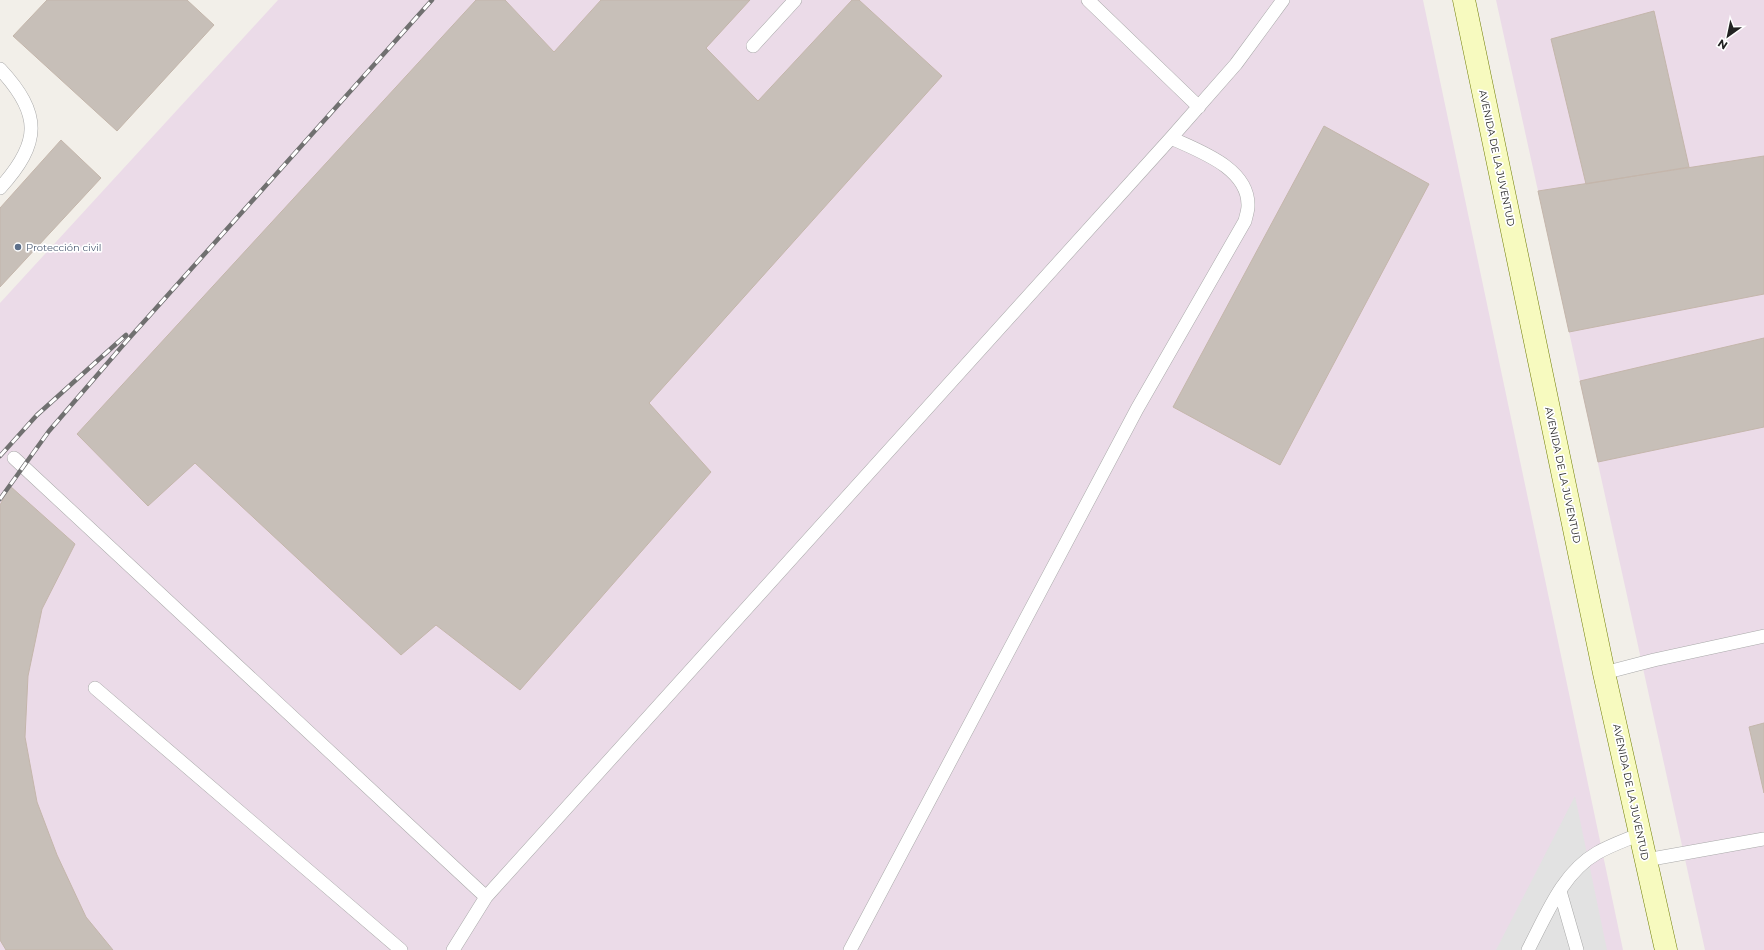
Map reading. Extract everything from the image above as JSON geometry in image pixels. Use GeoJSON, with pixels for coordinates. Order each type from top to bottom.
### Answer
{"type":"FeatureCollection","features":[{"type":"Feature","properties":{"kind":"street","name":"AVENIDA DE LA JUVENTUD"},"geometry":{"type":"LineString","coordinates":[[1464,0],[1604,672],[1666,950]]}},
{"type":"Feature","properties":{"kind":"lane"},"geometry":{"type":"LineString","coordinates":[[753,46],[795,0]]}},
{"type":"Feature","properties":{"kind":"lane"},"geometry":{"type":"LineString","coordinates":[[1088,0],[1199,107]]}},
{"type":"Feature","properties":{"kind":"lane"},"geometry":{"type":"LineString","coordinates":[[453,950],[486,897],[1199,107],[1236,64],[1283,0]]}},
{"type":"Feature","properties":{"kind":"lane"},"geometry":{"type":"LineString","coordinates":[[0,69],[16,86],[28,109],[32,130],[29,146],[19,165],[0,188]]}},
{"type":"Feature","properties":{"kind":"lane"},"geometry":{"type":"LineString","coordinates":[[850,950],[1138,409],[1245,221],[1248,206],[1246,193],[1235,175],[1217,160],[1171,138]]}},
{"type":"Feature","properties":{"kind":"lane"},"geometry":{"type":"LineString","coordinates":[[14,458],[486,897]]}},
{"type":"Feature","properties":{"kind":"lane"},"geometry":{"type":"LineString","coordinates":[[1604,672],[1764,636]]}},
{"type":"Feature","properties":{"kind":"lane"},"geometry":{"type":"LineString","coordinates":[[95,688],[401,950]]}},
{"type":"Feature","properties":{"kind":"lane"},"geometry":{"type":"LineString","coordinates":[[1528,950],[1560,891],[1576,871],[1597,853],[1640,834]]}},
{"type":"Feature","properties":{"kind":"lane"},"geometry":{"type":"LineString","coordinates":[[1646,860],[1764,839]]}},
{"type":"Feature","properties":{"kind":"lane"},"geometry":{"type":"LineString","coordinates":[[1560,891],[1577,950]]}},
{"type":"Feature","properties":{"kind":"shaded area"},"geometry":{"type":"Polygon","coordinates":[[[278,0],[1423,0],[1623,950],[0,950],[0,303],[278,0]]]}},
{"type":"Feature","properties":{"kind":"shaded area"},"geometry":{"type":"Polygon","coordinates":[[[1496,0],[1764,0],[1764,950],[1705,950],[1496,0]]]}},
{"type":"Feature","properties":{"kind":"shaded area"},"geometry":{"type":"Polygon","coordinates":[[[1575,796],[1607,950],[1496,950],[1575,796]]]}},
{"type":"Feature","properties":{"kind":"building"},"geometry":{"type":"Polygon","coordinates":[[[47,0],[187,0],[214,25],[117,131],[13,36],[47,0]]]}},
{"type":"Feature","properties":{"kind":"building"},"geometry":{"type":"Polygon","coordinates":[[[476,0],[505,0],[554,52],[601,0],[750,0],[706,48],[758,101],[852,0],[859,0],[942,76],[649,403],[711,472],[520,690],[436,625],[401,655],[195,463],[148,506],[77,434],[476,0]]]}},
{"type":"Feature","properties":{"kind":"building"},"geometry":{"type":"Polygon","coordinates":[[[1654,11],[1689,167],[1586,184],[1551,39],[1654,11]]]}},
{"type":"Feature","properties":{"kind":"building"},"geometry":{"type":"Polygon","coordinates":[[[1324,126],[1429,184],[1280,465],[1173,407],[1324,126]]]}},
{"type":"Feature","properties":{"kind":"building","name":"Protección civil"},"geometry":{"type":"Polygon","coordinates":[[[61,140],[101,178],[0,287],[0,208],[61,140]]]}},
{"type":"Feature","properties":{"kind":"building"},"geometry":{"type":"Polygon","coordinates":[[[1764,156],[1764,294],[1569,332],[1538,191],[1764,156]]]}},
{"type":"Feature","properties":{"kind":"building"},"geometry":{"type":"Polygon","coordinates":[[[1764,338],[1764,427],[1598,462],[1580,381],[1764,338]]]}},
{"type":"Feature","properties":{"kind":"building"},"geometry":{"type":"Polygon","coordinates":[[[10,486],[75,544],[42,609],[28,676],[25,737],[37,802],[57,855],[86,917],[113,950],[6,950],[0,940],[0,505],[10,486]]]}},
{"type":"Feature","properties":{"kind":"building"},"geometry":{"type":"Polygon","coordinates":[[[1764,723],[1764,793],[1749,727],[1764,723]]]}},
{"type":"Feature","properties":{"kind":"railway"},"geometry":{"type":"LineString","coordinates":[[0,499],[49,431],[124,344],[432,0]]}},
{"type":"Feature","properties":{"kind":"railway"},"geometry":{"type":"LineString","coordinates":[[0,456],[37,415],[126,335]]}},
{"type":"Feature","properties":{"kind":"place","name":"Protección civil"},"geometry":{"type":"Point","coordinates":[18,247]}}]}
